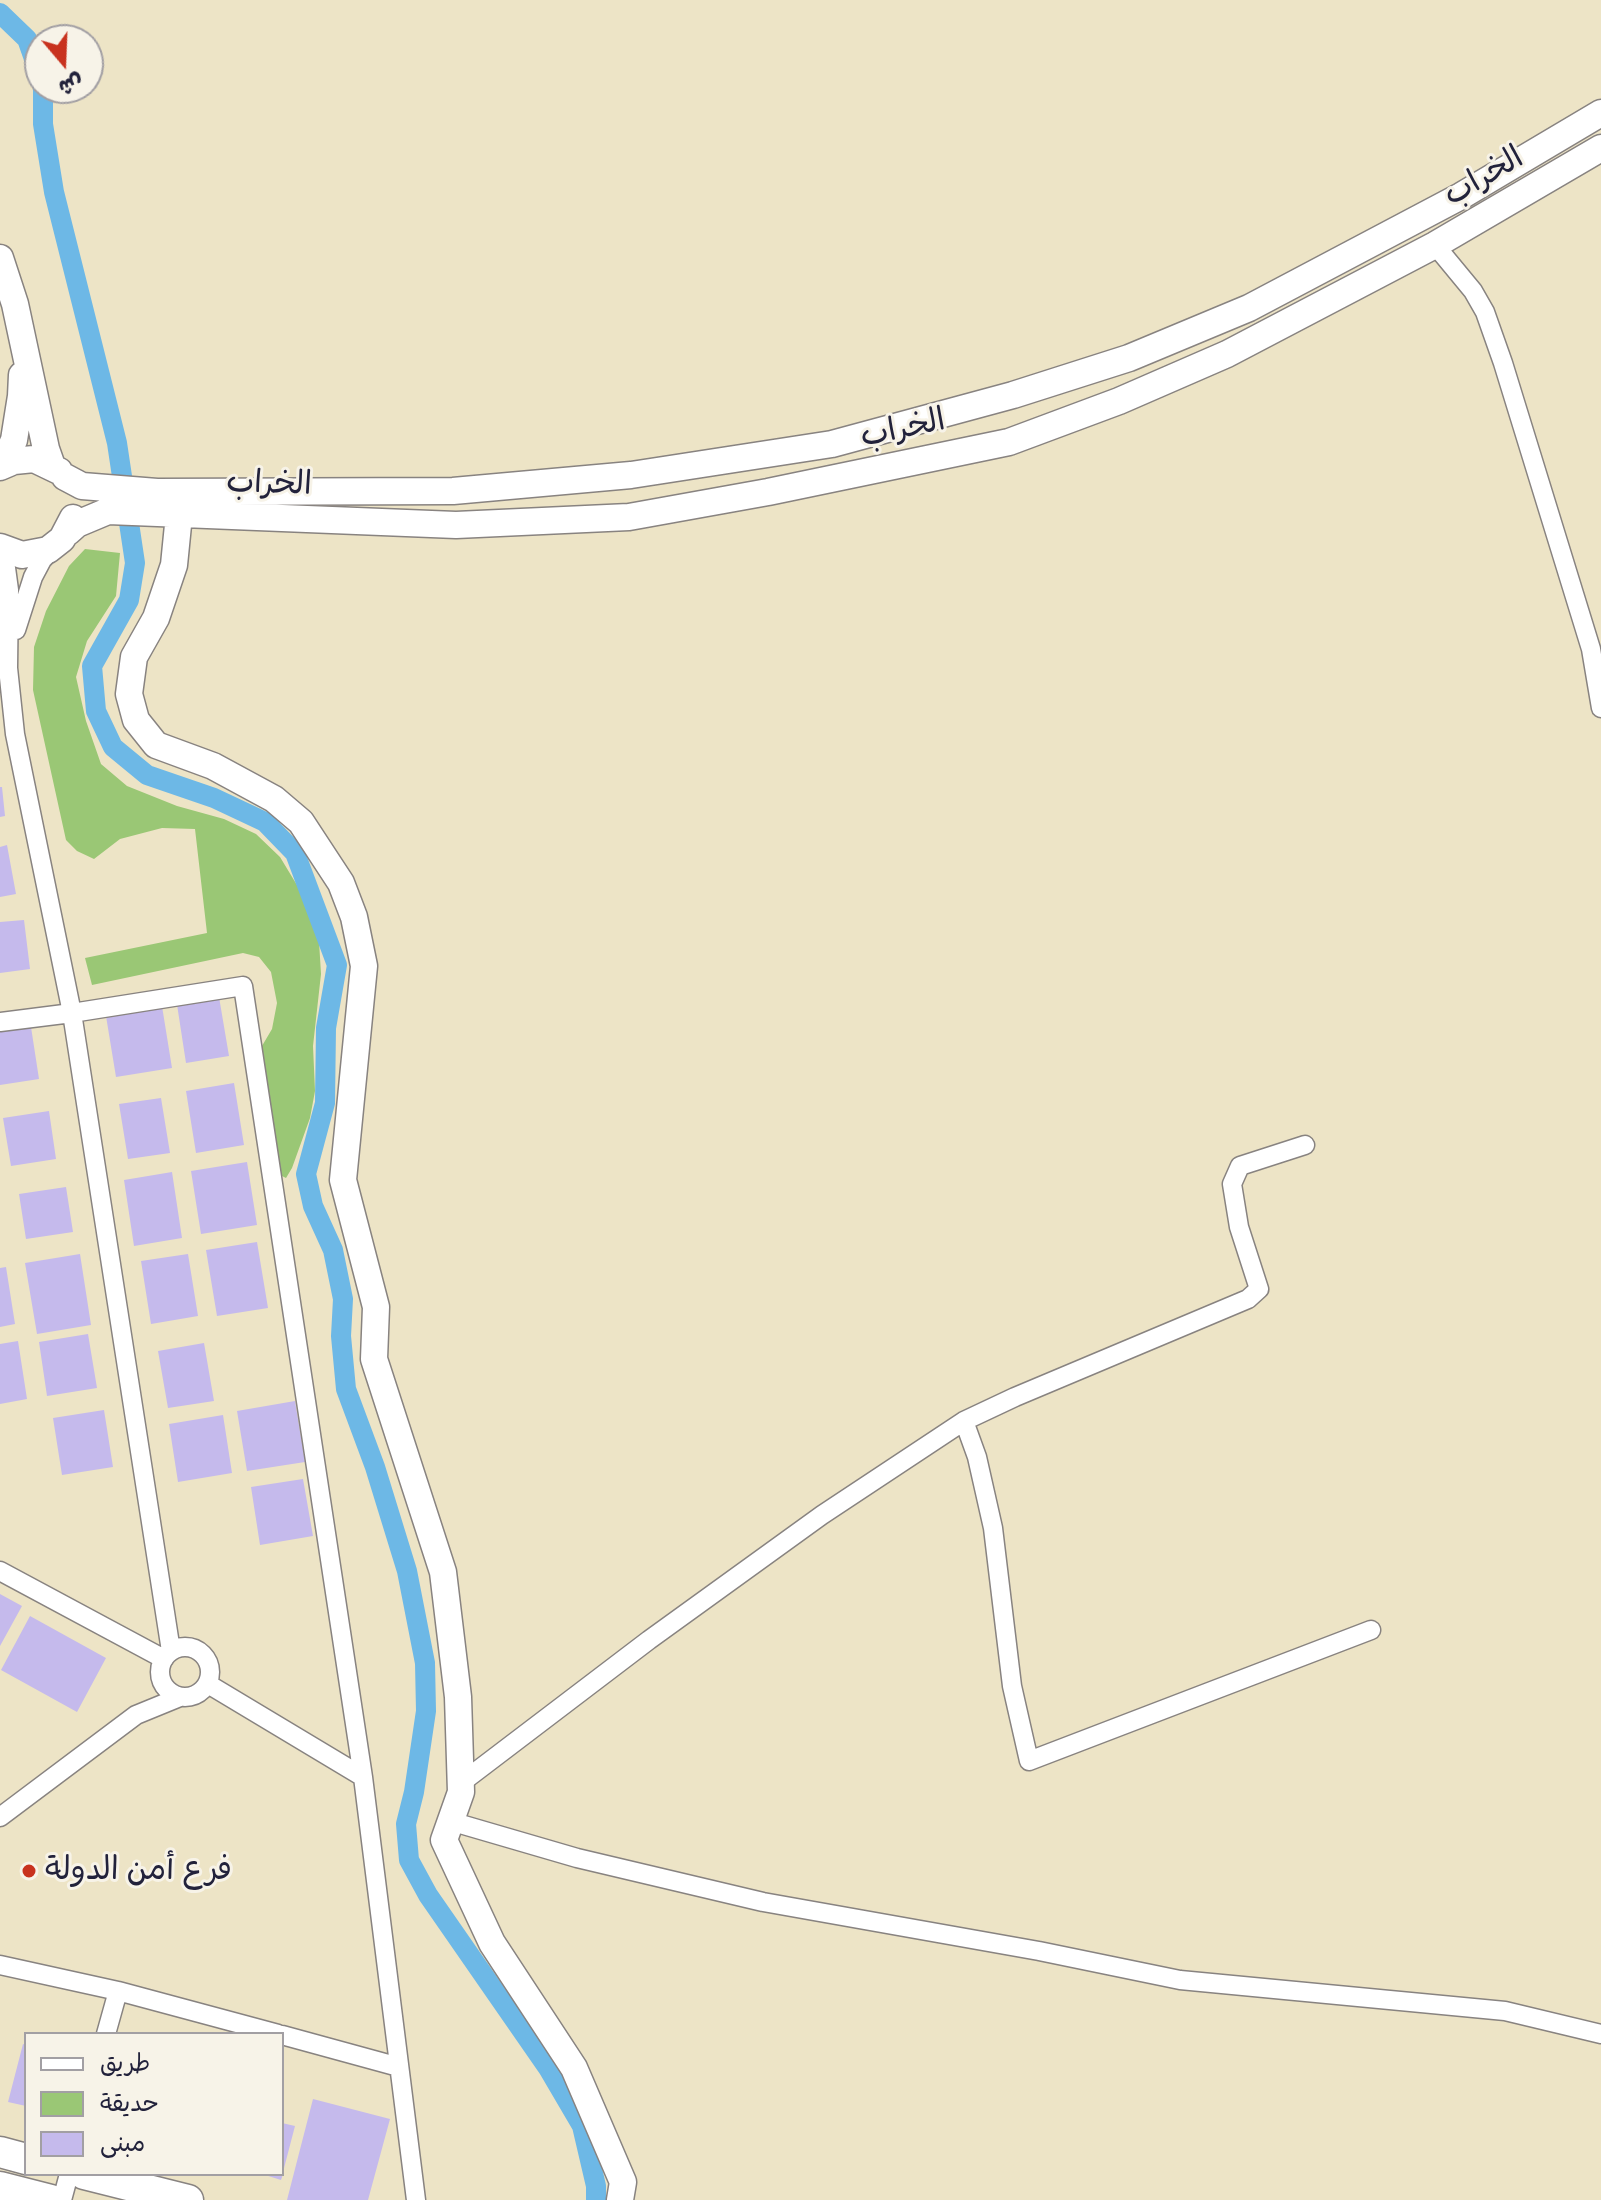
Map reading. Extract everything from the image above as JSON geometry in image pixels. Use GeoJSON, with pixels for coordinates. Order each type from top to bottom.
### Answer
{"type":"FeatureCollection","features":[{"type":"Feature","properties":{"kind":"main road"},"geometry":{"type":"LineString","coordinates":[[1,466],[34,459],[107,500],[163,507],[453,491],[631,475],[832,444],[1013,395],[1129,358],[1249,308],[1461,196],[1601,113]]}},
{"type":"Feature","properties":{"kind":"main road","name":"الخراب"},"geometry":{"type":"LineString","coordinates":[[163,507],[456,525],[629,517],[1009,442],[1119,401],[1227,354],[1435,245],[1601,148]]}},
{"type":"Feature","properties":{"kind":"main road"},"geometry":{"type":"LineString","coordinates":[[0,258],[15,304],[46,449],[75,504],[72,524],[62,539]]}},
{"type":"Feature","properties":{"kind":"main road"},"geometry":{"type":"LineString","coordinates":[[1,466],[14,440],[19,411],[22,340]]}},
{"type":"Feature","properties":{"kind":"main road"},"geometry":{"type":"LineString","coordinates":[[0,549],[31,555],[62,539],[107,500]]}},
{"type":"Feature","properties":{"kind":"main road"},"geometry":{"type":"LineString","coordinates":[[163,507],[174,565],[156,618],[134,657],[129,694],[136,720],[156,745],[213,766],[274,799],[301,822],[341,883],[354,917],[364,966],[343,1180],[376,1307],[374,1359],[443,1572],[458,1697],[461,1783],[461,1792],[444,1840],[492,1943],[574,2068],[623,2182],[620,2200]]}},
{"type":"Feature","properties":{"kind":"main road"},"geometry":{"type":"LineString","coordinates":[[0,2152],[24,2158]]}},
{"type":"Feature","properties":{"kind":"main road"},"geometry":{"type":"LineString","coordinates":[[92,2176],[188,2200]]}},
{"type":"Feature","properties":{"kind":"main road"},"geometry":{"type":"LineString","coordinates":[[0,2187],[51,2200]]}},
{"type":"Feature","properties":{"kind":"street"},"geometry":{"type":"LineString","coordinates":[[1435,245],[1473,291],[1485,312],[1591,649],[1601,708]]}},
{"type":"Feature","properties":{"kind":"street"},"geometry":{"type":"LineString","coordinates":[[8,668],[23,604],[33,577],[42,560],[62,539]]}},
{"type":"Feature","properties":{"kind":"street"},"geometry":{"type":"LineString","coordinates":[[0,549],[9,590],[8,668],[15,734],[72,1013],[166,1607],[166,1688],[180,1697]]}},
{"type":"Feature","properties":{"kind":"street"},"geometry":{"type":"LineString","coordinates":[[0,1022],[243,986],[363,1777],[416,2200]]}},
{"type":"Feature","properties":{"kind":"street"},"geometry":{"type":"LineString","coordinates":[[461,1783],[649,1640],[809,1524],[964,1421],[1248,1299],[1259,1289],[1239,1227],[1232,1184],[1240,1166],[1305,1145]]}},
{"type":"Feature","properties":{"kind":"street"},"geometry":{"type":"LineString","coordinates":[[964,1421],[977,1457],[993,1528],[1012,1686],[1029,1761],[1371,1630]]}},
{"type":"Feature","properties":{"kind":"street"},"geometry":{"type":"LineString","coordinates":[[0,1571],[165,1661]]}},
{"type":"Feature","properties":{"kind":"street"},"geometry":{"type":"LineString","coordinates":[[0,1817],[136,1715],[180,1697],[196,1695],[208,1684],[210,1667],[207,1659],[194,1648],[166,1607]]}},
{"type":"Feature","properties":{"kind":"street"},"geometry":{"type":"LineString","coordinates":[[136,1715],[165,1661],[186,1647],[194,1648]]}},
{"type":"Feature","properties":{"kind":"street"},"geometry":{"type":"LineString","coordinates":[[208,1684],[363,1777]]}},
{"type":"Feature","properties":{"kind":"street"},"geometry":{"type":"LineString","coordinates":[[450,1821],[577,1858],[763,1902],[1039,1951],[1180,1980],[1505,2011],[1601,2034]]}},
{"type":"Feature","properties":{"kind":"street"},"geometry":{"type":"LineString","coordinates":[[0,1965],[118,1991],[272,2032]]}},
{"type":"Feature","properties":{"kind":"street"},"geometry":{"type":"LineString","coordinates":[[107,2032],[118,1991]]}},
{"type":"Feature","properties":{"kind":"street"},"geometry":{"type":"LineString","coordinates":[[284,2035],[399,2067]]}},
{"type":"Feature","properties":{"kind":"street"},"geometry":{"type":"LineString","coordinates":[[62,2200],[68,2176]]}},
{"type":"Feature","properties":{"kind":"green space"},"geometry":{"type":"Polygon","coordinates":[[[85,549],[120,553],[116,596],[87,641],[76,677],[86,721],[101,764],[127,786],[177,806],[224,819],[256,834],[280,857],[306,900],[319,941],[321,974],[313,1046],[315,1091],[310,1118],[286,1178],[278,1174],[259,1051],[272,1029],[277,1003],[271,972],[259,957],[243,953],[92,985],[85,958],[207,933],[195,829],[162,828],[120,839],[94,859],[77,851],[66,840],[33,690],[34,647],[46,611],[69,566],[85,549]]]}},
{"type":"Feature","properties":{"kind":"building"},"geometry":{"type":"Polygon","coordinates":[[[0,787],[5,816],[0,817],[0,787]]]}},
{"type":"Feature","properties":{"kind":"building"},"geometry":{"type":"Polygon","coordinates":[[[7,845],[16,894],[0,897],[0,847],[7,845]]]}},
{"type":"Feature","properties":{"kind":"building"},"geometry":{"type":"Polygon","coordinates":[[[24,920],[30,969],[0,973],[0,922],[24,920]]]}},
{"type":"Feature","properties":{"kind":"building"},"geometry":{"type":"Polygon","coordinates":[[[218,991],[229,1056],[186,1063],[176,998],[218,991]]]}},
{"type":"Feature","properties":{"kind":"building"},"geometry":{"type":"Polygon","coordinates":[[[161,1000],[172,1068],[116,1077],[105,1010],[161,1000]]]}},
{"type":"Feature","properties":{"kind":"building"},"geometry":{"type":"Polygon","coordinates":[[[31,1027],[39,1079],[0,1085],[0,1032],[31,1027]]]}},
{"type":"Feature","properties":{"kind":"building"},"geometry":{"type":"Polygon","coordinates":[[[234,1083],[244,1145],[196,1153],[186,1091],[234,1083]]]}},
{"type":"Feature","properties":{"kind":"building"},"geometry":{"type":"Polygon","coordinates":[[[161,1098],[170,1153],[128,1159],[119,1104],[161,1098]]]}},
{"type":"Feature","properties":{"kind":"building"},"geometry":{"type":"Polygon","coordinates":[[[49,1111],[56,1159],[11,1166],[3,1118],[49,1111]]]}},
{"type":"Feature","properties":{"kind":"building"},"geometry":{"type":"Polygon","coordinates":[[[247,1162],[257,1225],[201,1234],[191,1171],[247,1162]]]}},
{"type":"Feature","properties":{"kind":"building"},"geometry":{"type":"Polygon","coordinates":[[[172,1172],[182,1238],[134,1246],[124,1180],[172,1172]]]}},
{"type":"Feature","properties":{"kind":"building"},"geometry":{"type":"Polygon","coordinates":[[[66,1187],[73,1232],[26,1239],[19,1194],[66,1187]]]}},
{"type":"Feature","properties":{"kind":"building"},"geometry":{"type":"Polygon","coordinates":[[[257,1242],[268,1308],[217,1316],[206,1250],[257,1242]]]}},
{"type":"Feature","properties":{"kind":"building"},"geometry":{"type":"Polygon","coordinates":[[[80,1254],[91,1325],[37,1334],[25,1263],[80,1254]]]}},
{"type":"Feature","properties":{"kind":"building"},"geometry":{"type":"Polygon","coordinates":[[[188,1254],[198,1316],[151,1324],[141,1261],[188,1254]]]}},
{"type":"Feature","properties":{"kind":"building"},"geometry":{"type":"Polygon","coordinates":[[[6,1267],[15,1324],[0,1327],[0,1268],[6,1267]]]}},
{"type":"Feature","properties":{"kind":"building"},"geometry":{"type":"Polygon","coordinates":[[[88,1334],[97,1388],[47,1396],[39,1342],[88,1334]]]}},
{"type":"Feature","properties":{"kind":"building"},"geometry":{"type":"Polygon","coordinates":[[[18,1341],[27,1399],[0,1404],[0,1344],[18,1341]]]}},
{"type":"Feature","properties":{"kind":"building"},"geometry":{"type":"Polygon","coordinates":[[[204,1343],[214,1401],[168,1408],[158,1351],[204,1343]]]}},
{"type":"Feature","properties":{"kind":"building"},"geometry":{"type":"Polygon","coordinates":[[[295,1401],[305,1462],[247,1471],[237,1411],[295,1401]]]}},
{"type":"Feature","properties":{"kind":"building"},"geometry":{"type":"Polygon","coordinates":[[[104,1410],[113,1467],[62,1475],[53,1418],[104,1410]]]}},
{"type":"Feature","properties":{"kind":"building"},"geometry":{"type":"Polygon","coordinates":[[[223,1415],[232,1473],[178,1482],[169,1424],[223,1415]]]}},
{"type":"Feature","properties":{"kind":"building"},"geometry":{"type":"Polygon","coordinates":[[[303,1479],[313,1536],[260,1545],[251,1487],[303,1479]]]}},
{"type":"Feature","properties":{"kind":"building"},"geometry":{"type":"Polygon","coordinates":[[[0,1594],[22,1606],[0,1646],[0,1594]]]}},
{"type":"Feature","properties":{"kind":"building"},"geometry":{"type":"Polygon","coordinates":[[[30,1616],[106,1658],[77,1712],[1,1670],[30,1616]]]}},
{"type":"Feature","properties":{"kind":"building"},"geometry":{"type":"Polygon","coordinates":[[[23,2044],[24,2106],[8,2102],[23,2044]]]}},
{"type":"Feature","properties":{"kind":"building"},"geometry":{"type":"Polygon","coordinates":[[[313,2099],[390,2119],[368,2200],[287,2200],[313,2099]]]}},
{"type":"Feature","properties":{"kind":"building"},"geometry":{"type":"Polygon","coordinates":[[[284,2123],[295,2126],[284,2168],[284,2123]]]}},
{"type":"Feature","properties":{"kind":"waterway"},"geometry":{"type":"LineString","coordinates":[[0,13],[24,36]]}},
{"type":"Feature","properties":{"kind":"waterway"},"geometry":{"type":"LineString","coordinates":[[43,104],[43,124],[54,192],[117,443],[135,563],[129,600],[92,666],[96,711],[113,747],[147,775],[214,798],[265,822],[295,853],[337,965],[326,1028],[325,1103],[306,1174],[313,1206],[333,1250],[343,1299],[341,1336],[346,1389],[375,1467],[407,1571],[425,1663],[426,1711],[406,1824],[409,1860],[428,1895],[548,2068],[582,2126],[596,2186],[596,2200]]}},
{"type":"Feature","properties":{"kind":"place","name":"فرع أمن الدولة"},"geometry":{"type":"Point","coordinates":[29,1871]}}]}
